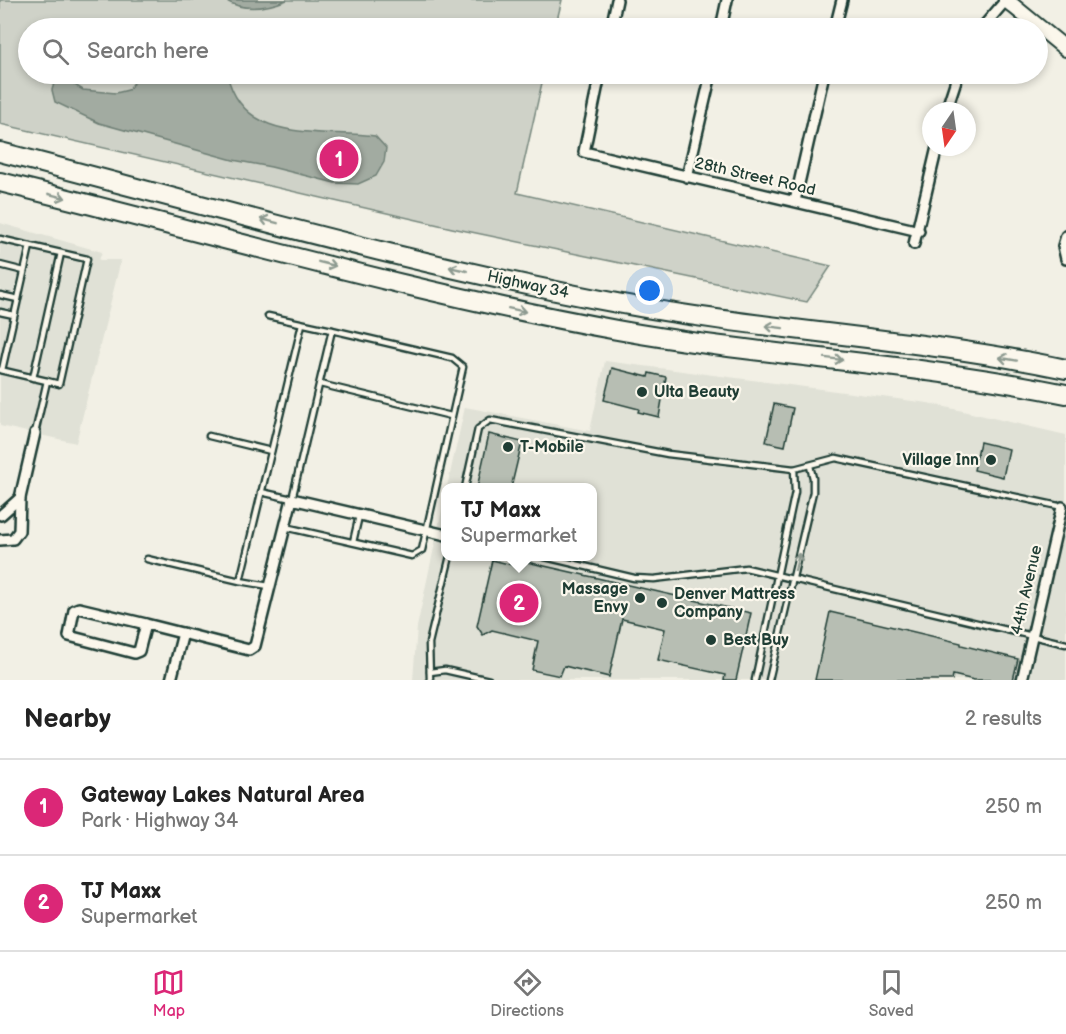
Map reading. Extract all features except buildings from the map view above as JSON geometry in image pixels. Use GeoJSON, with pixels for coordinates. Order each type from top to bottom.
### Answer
{"type":"FeatureCollection","features":[{"type":"Feature","properties":{"kind":"highway","name":"Highway 34"},"geometry":{"type":"LineString","coordinates":[[0,152],[536,288],[711,319],[926,345],[1066,369]]}},
{"type":"Feature","properties":{"kind":"highway","name":"Highway 34"},"geometry":{"type":"LineString","coordinates":[[0,182],[512,309],[619,330],[941,372],[1066,394]]}},
{"type":"Feature","properties":{"kind":"highway"},"geometry":{"type":"LineString","coordinates":[[810,356],[813,331]]}},
{"type":"Feature","properties":{"kind":"street"},"geometry":{"type":"LineString","coordinates":[[613,18],[617,0]]}},
{"type":"Feature","properties":{"kind":"street"},"geometry":{"type":"LineString","coordinates":[[723,18],[727,0]]}},
{"type":"Feature","properties":{"kind":"street"},"geometry":{"type":"LineString","coordinates":[[838,18],[842,0]]}},
{"type":"Feature","properties":{"kind":"street"},"geometry":{"type":"LineString","coordinates":[[991,18],[1006,0],[1028,18]]}},
{"type":"Feature","properties":{"kind":"street"},"geometry":{"type":"LineString","coordinates":[[1048,34],[1066,49]]}},
{"type":"Feature","properties":{"kind":"street","name":"28th Street Road"},"geometry":{"type":"LineString","coordinates":[[598,84],[584,152],[919,231]]}},
{"type":"Feature","properties":{"kind":"street"},"geometry":{"type":"LineString","coordinates":[[687,177],[709,84]]}},
{"type":"Feature","properties":{"kind":"street"},"geometry":{"type":"LineString","coordinates":[[795,201],[823,84]]}},
{"type":"Feature","properties":{"kind":"street"},"geometry":{"type":"LineString","coordinates":[[949,102],[955,84]]}},
{"type":"Feature","properties":{"kind":"street"},"geometry":{"type":"LineString","coordinates":[[914,244],[919,231],[935,156]]}},
{"type":"Feature","properties":{"kind":"street"},"geometry":{"type":"LineString","coordinates":[[1066,236],[1064,246],[1066,259]]}},
{"type":"Feature","properties":{"kind":"street"},"geometry":{"type":"LineString","coordinates":[[2,543],[17,535],[20,498],[35,433]]}},
{"type":"Feature","properties":{"kind":"street"},"geometry":{"type":"LineString","coordinates":[[0,515],[20,498]]}},
{"type":"Feature","properties":{"kind":"street"},"geometry":{"type":"LineString","coordinates":[[146,624],[139,651],[134,653],[69,636],[74,610],[79,608],[146,624],[183,633],[249,650],[255,646],[292,499],[441,534]]}},
{"type":"Feature","properties":{"kind":"street","name":"44th Avenue"},"geometry":{"type":"LineString","coordinates":[[1022,680],[1064,507]]}},
{"type":"Feature","properties":{"kind":"street"},"geometry":{"type":"LineString","coordinates":[[0,515],[10,515],[17,521]]}},
{"type":"Feature","properties":{"kind":"street"},"geometry":{"type":"LineString","coordinates":[[171,680],[183,633]]}},
{"type":"Feature","properties":{"kind":"lane"},"geometry":{"type":"LineString","coordinates":[[0,239],[87,259],[59,384],[1,370],[30,246]]}},
{"type":"Feature","properties":{"kind":"lane"},"geometry":{"type":"LineString","coordinates":[[33,378],[61,253]]}},
{"type":"Feature","properties":{"kind":"lane"},"geometry":{"type":"LineString","coordinates":[[0,265],[24,271]]}},
{"type":"Feature","properties":{"kind":"lane"},"geometry":{"type":"LineString","coordinates":[[0,295],[18,299]]}},
{"type":"Feature","properties":{"kind":"lane"},"geometry":{"type":"LineString","coordinates":[[0,312],[14,315]]}},
{"type":"Feature","properties":{"kind":"lane"},"geometry":{"type":"LineString","coordinates":[[267,316],[452,358],[463,367],[422,550],[412,556],[285,527]]}},
{"type":"Feature","properties":{"kind":"lane"},"geometry":{"type":"LineString","coordinates":[[240,581],[302,324]]}},
{"type":"Feature","properties":{"kind":"lane"},"geometry":{"type":"LineString","coordinates":[[261,492],[292,499],[332,330]]}},
{"type":"Feature","properties":{"kind":"lane"},"geometry":{"type":"LineString","coordinates":[[35,433],[47,381]]}},
{"type":"Feature","properties":{"kind":"lane"},"geometry":{"type":"LineString","coordinates":[[320,384],[451,416]]}},
{"type":"Feature","properties":{"kind":"lane"},"geometry":{"type":"LineString","coordinates":[[466,483],[478,429],[490,420],[668,454],[794,469],[836,458],[1064,507]]}},
{"type":"Feature","properties":{"kind":"lane"},"geometry":{"type":"LineString","coordinates":[[209,436],[271,451]]}},
{"type":"Feature","properties":{"kind":"lane"},"geometry":{"type":"LineString","coordinates":[[769,680],[813,492],[810,466]]}},
{"type":"Feature","properties":{"kind":"lane"},"geometry":{"type":"LineString","coordinates":[[755,680],[795,492],[794,469]]}},
{"type":"Feature","properties":{"kind":"lane"},"geometry":{"type":"LineString","coordinates":[[353,542],[359,515]]}},
{"type":"Feature","properties":{"kind":"lane"},"geometry":{"type":"LineString","coordinates":[[147,559],[269,586]]}},
{"type":"Feature","properties":{"kind":"lane"},"geometry":{"type":"LineString","coordinates":[[430,680],[429,643],[449,561]]}},
{"type":"Feature","properties":{"kind":"lane"},"geometry":{"type":"LineString","coordinates":[[562,561],[634,578],[654,579],[728,568],[746,568],[1066,644]]}},
{"type":"Feature","properties":{"kind":"lane"},"geometry":{"type":"LineString","coordinates":[[430,672],[445,670],[489,680]]}},
{"type":"Feature","properties":{"kind":"shaded area"},"geometry":{"type":"Polygon","coordinates":[[[0,0],[562,0],[558,18],[18,18],[18,84],[542,84],[517,193],[831,266],[807,302],[452,228],[0,124],[0,0]]]}},
{"type":"Feature","properties":{"kind":"shaded area"},"geometry":{"type":"Polygon","coordinates":[[[225,0],[287,0],[256,8],[232,4],[225,0]]]}},
{"type":"Feature","properties":{"kind":"shaded area"},"geometry":{"type":"Polygon","coordinates":[[[54,84],[73,84],[83,90],[116,93],[128,90],[133,84],[231,84],[236,97],[249,113],[266,123],[308,132],[375,136],[386,148],[384,162],[376,176],[358,184],[335,183],[233,160],[99,123],[55,102],[52,90],[54,84]]]}},
{"type":"Feature","properties":{"kind":"shaded area"},"geometry":{"type":"Polygon","coordinates":[[[0,223],[102,252],[99,260],[121,260],[76,443],[0,426],[0,223]]]}},
{"type":"Feature","properties":{"kind":"shaded area"},"geometry":{"type":"Polygon","coordinates":[[[605,361],[928,403],[1066,435],[1066,680],[413,680],[417,627],[441,515],[441,561],[597,561],[597,483],[448,483],[465,407],[590,431],[605,361]]]}},
{"type":"Feature","properties":{"kind":"place","name":"Gateway Lakes Natural Area"},"geometry":{"type":"Point","coordinates":[339,159]}},
{"type":"Feature","properties":{"kind":"place","name":"Ulta Beauty"},"geometry":{"type":"Point","coordinates":[642,392]}},
{"type":"Feature","properties":{"kind":"place","name":"T-Mobile"},"geometry":{"type":"Point","coordinates":[508,447]}},
{"type":"Feature","properties":{"kind":"place","name":"Village Inn"},"geometry":{"type":"Point","coordinates":[991,460]}},
{"type":"Feature","properties":{"kind":"place","name":"Massage Envy"},"geometry":{"type":"Point","coordinates":[640,598]}},
{"type":"Feature","properties":{"kind":"place","name":"TJ Maxx"},"geometry":{"type":"Point","coordinates":[519,603]}},
{"type":"Feature","properties":{"kind":"place","name":"Denver Mattress Company"},"geometry":{"type":"Point","coordinates":[662,603]}},
{"type":"Feature","properties":{"kind":"place","name":"Best Buy"},"geometry":{"type":"Point","coordinates":[711,640]}}]}
